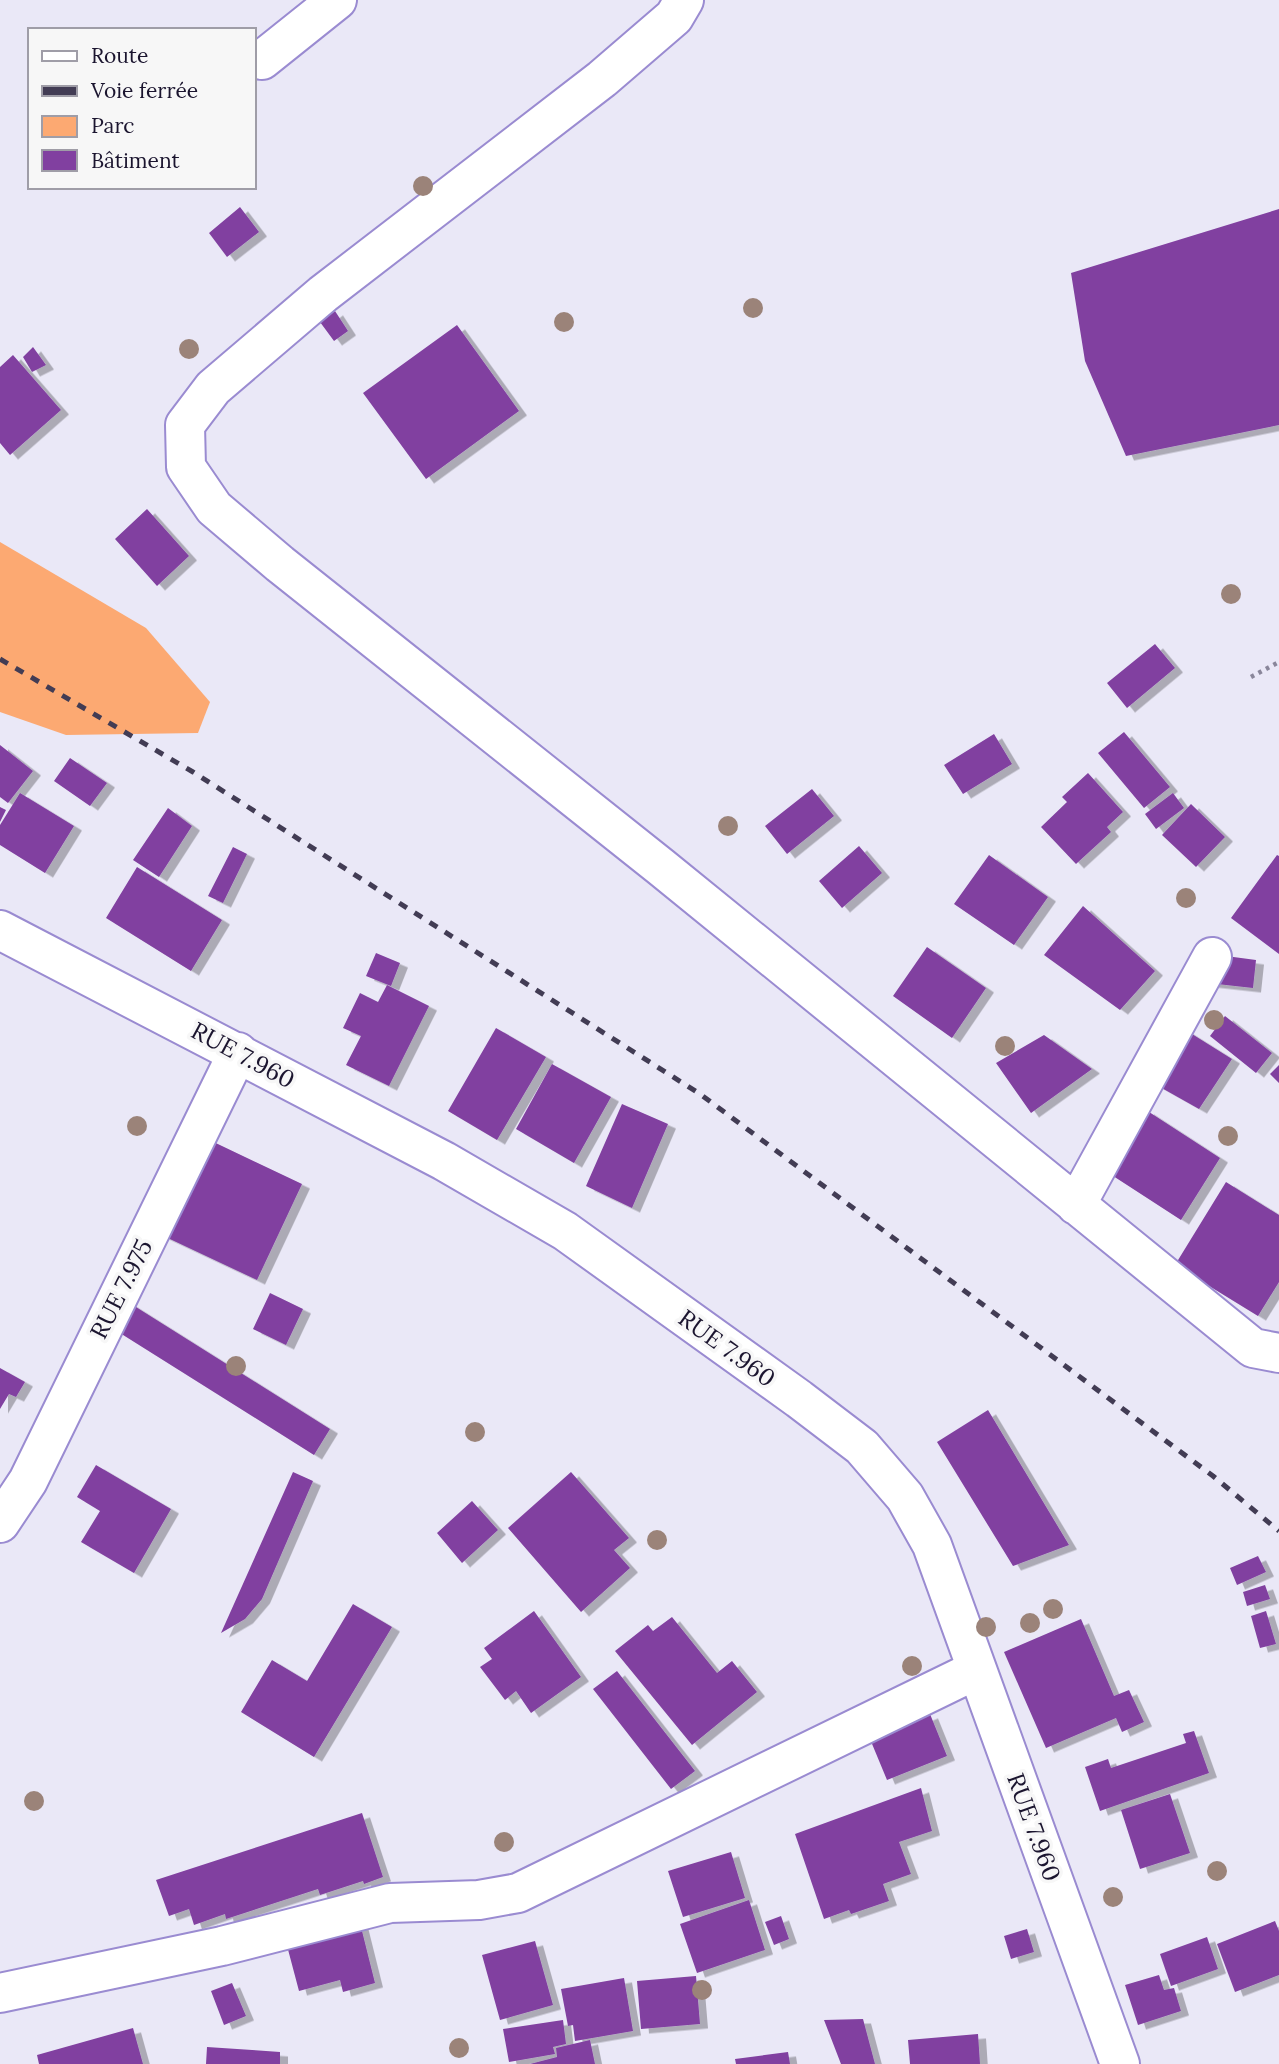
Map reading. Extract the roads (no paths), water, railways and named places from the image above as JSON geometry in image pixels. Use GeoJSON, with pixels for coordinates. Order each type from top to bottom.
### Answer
{"type":"FeatureCollection","features":[{"type":"Feature","properties":{"kind":"street"},"geometry":{"type":"LineString","coordinates":[[262,60],[337,0]]}},
{"type":"Feature","properties":{"kind":"street"},"geometry":{"type":"LineString","coordinates":[[684,0],[674,17],[602,79],[323,294],[213,388],[185,425],[186,467],[214,508],[280,564],[662,867],[1253,1348],[1279,1353]]}},
{"type":"Feature","properties":{"kind":"street","name":"RUE 7.960"},"geometry":{"type":"LineString","coordinates":[[0,930],[444,1161],[565,1231],[862,1447],[905,1497],[932,1545],[1120,2064]]}},
{"type":"Feature","properties":{"kind":"street"},"geometry":{"type":"LineString","coordinates":[[1076,1205],[1212,957]]}},
{"type":"Feature","properties":{"kind":"street","name":"RUE 7.975"},"geometry":{"type":"LineString","coordinates":[[0,1523],[28,1481],[238,1052]]}},
{"type":"Feature","properties":{"kind":"street"},"geometry":{"type":"LineString","coordinates":[[0,1993],[222,1946],[390,1903],[480,1900],[518,1893],[976,1670]]}},
{"type":"Feature","properties":{"kind":"railway"},"geometry":{"type":"LineString","coordinates":[[0,659],[193,772],[700,1094],[1213,1476],[1279,1531]]}}]}
